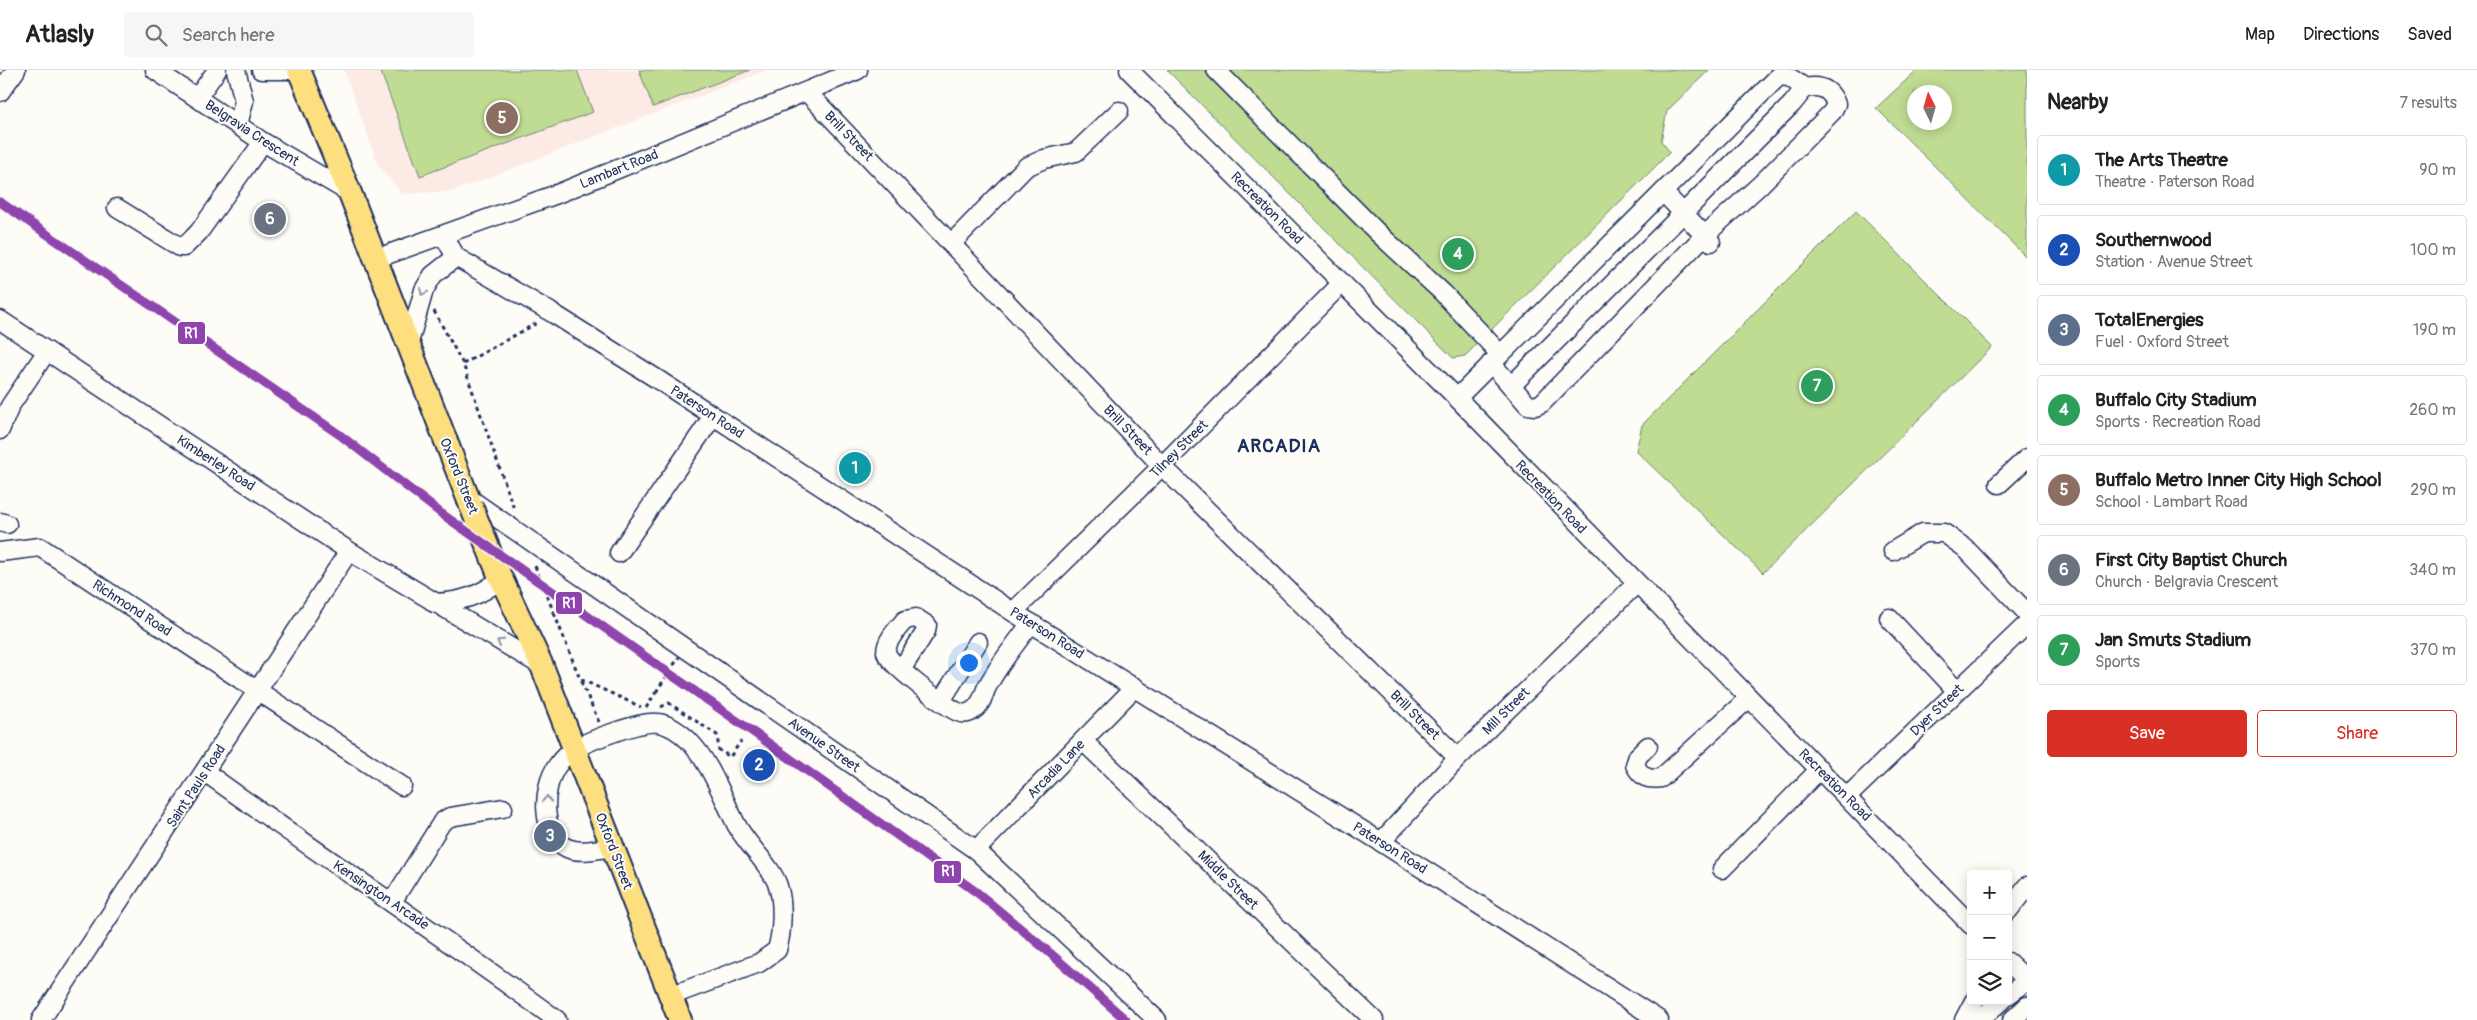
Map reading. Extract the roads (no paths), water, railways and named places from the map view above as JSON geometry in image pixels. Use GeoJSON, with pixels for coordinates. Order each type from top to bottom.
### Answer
{"type":"FeatureCollection","features":[{"type":"Feature","properties":{"kind":"main road","name":"Oxford Street"},"geometry":{"type":"LineString","coordinates":[[298,70],[350,193],[469,502],[542,666],[680,1020]]}},
{"type":"Feature","properties":{"kind":"street"},"geometry":{"type":"LineString","coordinates":[[0,92],[16,70]]}},
{"type":"Feature","properties":{"kind":"street","name":"Belgravia Crescent"},"geometry":{"type":"LineString","coordinates":[[155,70],[263,142],[350,193]]}},
{"type":"Feature","properties":{"kind":"street"},"geometry":{"type":"LineString","coordinates":[[198,98],[217,70]]}},
{"type":"Feature","properties":{"kind":"street"},"geometry":{"type":"LineString","coordinates":[[236,70],[244,100],[238,125]]}},
{"type":"Feature","properties":{"kind":"street"},"geometry":{"type":"LineString","coordinates":[[261,70],[298,70]]}},
{"type":"Feature","properties":{"kind":"street","name":"Lambart Road"},"geometry":{"type":"LineString","coordinates":[[375,258],[444,236],[558,194],[858,70]]}},
{"type":"Feature","properties":{"kind":"street","name":"Recreation Road"},"geometry":{"type":"LineString","coordinates":[[1129,70],[1456,398],[1967,921]]}},
{"type":"Feature","properties":{"kind":"street"},"geometry":{"type":"LineString","coordinates":[[1216,70],[1377,232],[1443,293],[1496,359],[1511,386],[1528,406],[1542,403],[1708,240],[1760,184],[1832,112],[1836,104],[1830,93],[1822,87],[1805,88],[1789,77],[1779,76],[1496,359],[1456,398]]}},
{"type":"Feature","properties":{"kind":"street"},"geometry":{"type":"LineString","coordinates":[[1511,386],[1792,104],[1805,88]]}},
{"type":"Feature","properties":{"kind":"street","name":"Brill Street"},"geometry":{"type":"LineString","coordinates":[[807,92],[1162,466],[1458,758]]}},
{"type":"Feature","properties":{"kind":"street"},"geometry":{"type":"LineString","coordinates":[[951,244],[1026,167],[1044,159],[1076,152],[1119,111]]}},
{"type":"Feature","properties":{"kind":"street"},"geometry":{"type":"LineString","coordinates":[[117,208],[180,247],[184,247],[199,232],[263,142]]}},
{"type":"Feature","properties":{"kind":"street"},"geometry":{"type":"LineString","coordinates":[[1663,192],[1708,240]]}},
{"type":"Feature","properties":{"kind":"street"},"geometry":{"type":"LineString","coordinates":[[408,346],[424,290],[433,275],[456,257],[444,236]]}},
{"type":"Feature","properties":{"kind":"street","name":"Paterson Road"},"geometry":{"type":"LineString","coordinates":[[456,257],[554,314],[1013,612],[1381,842],[1660,1020]]}},
{"type":"Feature","properties":{"kind":"street","name":"Tilney Street"},"geometry":{"type":"LineString","coordinates":[[1013,612],[1162,466],[1342,283]]}},
{"type":"Feature","properties":{"kind":"street","name":"Kimberley Road"},"geometry":{"type":"LineString","coordinates":[[0,320],[349,551],[433,603],[542,666]]}},
{"type":"Feature","properties":{"kind":"street"},"geometry":{"type":"LineString","coordinates":[[0,430],[10,406],[46,351]]}},
{"type":"Feature","properties":{"kind":"street"},"geometry":{"type":"LineString","coordinates":[[619,553],[713,416]]}},
{"type":"Feature","properties":{"kind":"street"},"geometry":{"type":"LineString","coordinates":[[1999,484],[2027,458]]}},
{"type":"Feature","properties":{"kind":"street","name":"Avenue Street"},"geometry":{"type":"LineString","coordinates":[[469,502],[976,850],[1157,1020]]}},
{"type":"Feature","properties":{"kind":"street"},"geometry":{"type":"LineString","coordinates":[[1893,551],[1923,533],[1944,533],[1965,548],[2027,613]]}},
{"type":"Feature","properties":{"kind":"street","name":"Richmond Road"},"geometry":{"type":"LineString","coordinates":[[0,552],[40,547],[402,786]]}},
{"type":"Feature","properties":{"kind":"street","name":"Saint Pauls Road"},"geometry":{"type":"LineString","coordinates":[[41,1020],[349,551]]}},
{"type":"Feature","properties":{"kind":"street"},"geometry":{"type":"LineString","coordinates":[[433,603],[456,602],[474,597],[500,575]]}},
{"type":"Feature","properties":{"kind":"street","name":"Mill Street"},"geometry":{"type":"LineString","coordinates":[[1381,842],[1458,758],[1636,584]]}},
{"type":"Feature","properties":{"kind":"street"},"geometry":{"type":"LineString","coordinates":[[1889,618],[1957,691]]}},
{"type":"Feature","properties":{"kind":"street"},"geometry":{"type":"LineString","coordinates":[[901,670],[941,701],[963,714],[977,708],[989,684],[1031,623]]}},
{"type":"Feature","properties":{"kind":"street","name":"Dyer Street"},"geometry":{"type":"LineString","coordinates":[[1847,797],[2027,624]]}},
{"type":"Feature","properties":{"kind":"street"},"geometry":{"type":"LineString","coordinates":[[941,701],[978,642]]}},
{"type":"Feature","properties":{"kind":"street","name":"Arcadia Lane"},"geometry":{"type":"LineString","coordinates":[[976,850],[1135,687]]}},
{"type":"Feature","properties":{"kind":"street"},"geometry":{"type":"LineString","coordinates":[[1648,746],[1638,756],[1635,766],[1641,775],[1650,780],[1661,778],[1749,698]]}},
{"type":"Feature","properties":{"kind":"street"},"geometry":{"type":"LineString","coordinates":[[612,847],[584,850],[567,848],[555,836],[550,825],[546,804],[551,775],[574,749],[635,726],[658,722],[674,729],[687,739],[702,757],[744,839],[778,886],[782,928],[777,950],[759,963],[670,996]]}},
{"type":"Feature","properties":{"kind":"street","name":"Middle Street"},"geometry":{"type":"LineString","coordinates":[[1083,741],[1374,1020]]}},
{"type":"Feature","properties":{"kind":"street"},"geometry":{"type":"LineString","coordinates":[[1722,869],[1820,770]]}},
{"type":"Feature","properties":{"kind":"street","name":"Kensington Arcade"},"geometry":{"type":"LineString","coordinates":[[205,772],[557,1020]]}},
{"type":"Feature","properties":{"kind":"street"},"geometry":{"type":"LineString","coordinates":[[392,902],[442,822],[450,817],[503,808]]}},
{"type":"Feature","properties":{"kind":"street"},"geometry":{"type":"LineString","coordinates":[[2012,906],[2027,886]]}},
{"type":"Feature","properties":{"kind":"street"},"geometry":{"type":"LineString","coordinates":[[2012,966],[2027,980],[2012,992]]}},
{"type":"Feature","properties":{"kind":"street"},"geometry":{"type":"LineString","coordinates":[[1964,1020],[1972,1005]]}},
{"type":"Feature","properties":{"kind":"street"},"geometry":{"type":"LineString","coordinates":[[1979,1020],[1996,1005]]}},
{"type":"Feature","properties":{"kind":"street"},"geometry":{"type":"LineString","coordinates":[[2012,1020],[2027,1006]]}},
{"type":"Feature","properties":{"kind":"railway"},"geometry":{"type":"LineString","coordinates":[[0,202],[340,435],[442,514],[760,737],[979,894],[1126,1020]]}},
{"type":"Feature","properties":{"kind":"place","name":"Buffalo Metro Inner City High School"},"geometry":{"type":"Point","coordinates":[502,118]}},
{"type":"Feature","properties":{"kind":"place","name":"First City Baptist Church"},"geometry":{"type":"Point","coordinates":[270,219]}},
{"type":"Feature","properties":{"kind":"place","name":"Buffalo City Stadium"},"geometry":{"type":"Point","coordinates":[1458,254]}},
{"type":"Feature","properties":{"kind":"place","name":"Jan Smuts Stadium"},"geometry":{"type":"Point","coordinates":[1817,386]}},
{"type":"Feature","properties":{"kind":"place","name":"The Arts Theatre"},"geometry":{"type":"Point","coordinates":[855,468]}},
{"type":"Feature","properties":{"kind":"place","name":"Southernwood"},"geometry":{"type":"Point","coordinates":[759,765]}},
{"type":"Feature","properties":{"kind":"place","name":"TotalEnergies"},"geometry":{"type":"Point","coordinates":[550,836]}},
{"type":"Feature","properties":{"kind":"district","name":"ARCADIA"},"geometry":{"type":"Point","coordinates":[1279,446]}}]}
